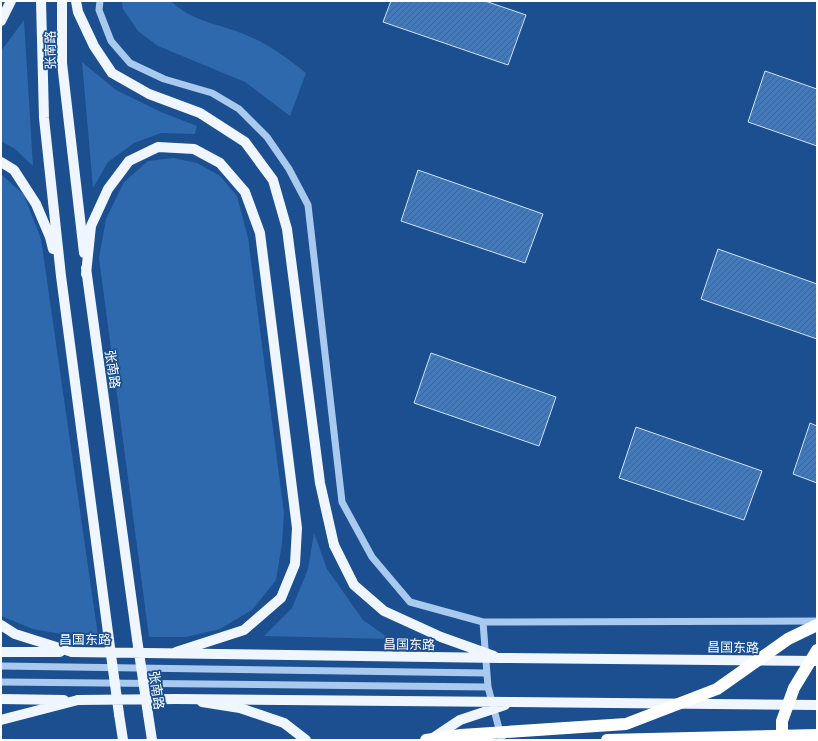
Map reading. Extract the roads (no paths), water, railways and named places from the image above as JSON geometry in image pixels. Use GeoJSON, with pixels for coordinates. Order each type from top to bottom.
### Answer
{"type":"FeatureCollection","features":[{"type":"Feature","properties":{"kind":"highway"},"geometry":{"type":"LineString","coordinates":[[426,740],[461,735],[626,724],[717,689],[788,639],[817,625]]}},
{"type":"Feature","properties":{"kind":"highway"},"geometry":{"type":"LineString","coordinates":[[782,740],[782,721],[794,688],[817,650]]}},
{"type":"Feature","properties":{"kind":"highway"},"geometry":{"type":"LineString","coordinates":[[607,740],[817,735]]}},
{"type":"Feature","properties":{"kind":"main road"},"geometry":{"type":"LineString","coordinates":[[1,21],[11,1]]}},
{"type":"Feature","properties":{"kind":"main road","name":"张南路"},"geometry":{"type":"LineString","coordinates":[[41,1],[44,118],[61,276],[123,740]]}},
{"type":"Feature","properties":{"kind":"main road","name":"张南路"},"geometry":{"type":"LineString","coordinates":[[62,1],[62,63],[86,274],[152,740]]}},
{"type":"Feature","properties":{"kind":"main road"},"geometry":{"type":"LineString","coordinates":[[76,1],[78,12],[94,46],[112,73],[149,94],[200,113],[245,142],[273,180],[287,229],[320,483],[334,545],[354,585],[384,611],[441,637],[501,658]]}},
{"type":"Feature","properties":{"kind":"main road"},"geometry":{"type":"LineString","coordinates":[[86,274],[91,226],[108,189],[130,161],[158,148],[194,149],[220,163],[245,192],[260,233],[297,528],[295,564],[281,598],[244,630],[174,653]]}},
{"type":"Feature","properties":{"kind":"main road"},"geometry":{"type":"LineString","coordinates":[[1,162],[14,170],[36,204],[50,237],[61,276]]}},
{"type":"Feature","properties":{"kind":"main road"},"geometry":{"type":"LineString","coordinates":[[1,625],[15,634],[72,652]]}},
{"type":"Feature","properties":{"kind":"main road","name":"昌国东路"},"geometry":{"type":"LineString","coordinates":[[1,652],[817,661]]}},
{"type":"Feature","properties":{"kind":"main road"},"geometry":{"type":"LineString","coordinates":[[1,699],[176,699],[817,705]]}},
{"type":"Feature","properties":{"kind":"main road"},"geometry":{"type":"LineString","coordinates":[[176,699],[240,708],[284,724],[306,740]]}},
{"type":"Feature","properties":{"kind":"main road"},"geometry":{"type":"LineString","coordinates":[[1,720],[78,700]]}},
{"type":"Feature","properties":{"kind":"main road"},"geometry":{"type":"LineString","coordinates":[[431,740],[460,720],[513,702]]}},
{"type":"Feature","properties":{"kind":"lane"},"geometry":{"type":"LineString","coordinates":[[100,1],[99,10],[111,41],[130,63],[164,79],[212,93],[239,110],[267,137],[289,169],[308,205],[342,502],[372,557],[410,602],[483,622],[817,621]]}},
{"type":"Feature","properties":{"kind":"lane"},"geometry":{"type":"LineString","coordinates":[[483,622],[488,687],[502,740]]}},
{"type":"Feature","properties":{"kind":"lane"},"geometry":{"type":"LineString","coordinates":[[1,666],[486,673]]}},
{"type":"Feature","properties":{"kind":"lane"},"geometry":{"type":"LineString","coordinates":[[1,682],[488,687]]}}]}
